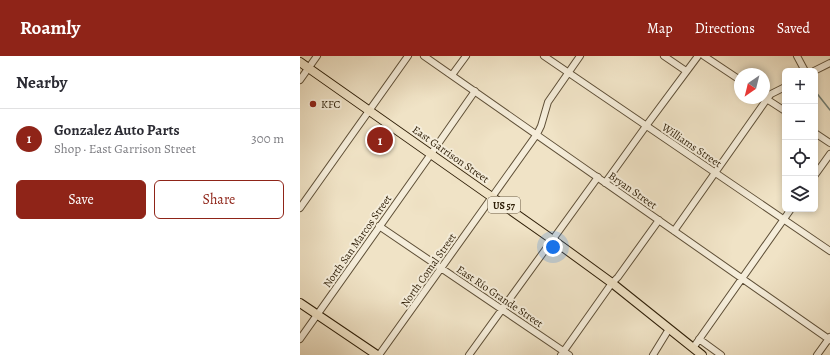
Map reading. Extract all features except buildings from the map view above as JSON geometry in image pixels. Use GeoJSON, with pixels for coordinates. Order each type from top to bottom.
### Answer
{"type":"FeatureCollection","features":[{"type":"Feature","properties":{"kind":"main road","name":"East Garrison Street"},"geometry":{"type":"LineString","coordinates":[[300,62],[612,283],[702,355]]}},
{"type":"Feature","properties":{"kind":"main road"},"geometry":{"type":"LineString","coordinates":[[300,303],[378,355]]}},
{"type":"Feature","properties":{"kind":"street"},"geometry":{"type":"LineString","coordinates":[[300,80],[317,56]]}},
{"type":"Feature","properties":{"kind":"street"},"geometry":{"type":"LineString","coordinates":[[300,208],[408,56]]}},
{"type":"Feature","properties":{"kind":"street","name":"Bryan Street"},"geometry":{"type":"LineString","coordinates":[[424,56],[830,339]]}},
{"type":"Feature","properties":{"kind":"street"},"geometry":{"type":"LineString","coordinates":[[452,76],[466,56]]}},
{"type":"Feature","properties":{"kind":"street","name":"Williams Street"},"geometry":{"type":"LineString","coordinates":[[544,56],[830,251]]}},
{"type":"Feature","properties":{"kind":"street","name":"North Comal Street"},"geometry":{"type":"LineString","coordinates":[[378,355],[537,134],[548,102],[580,56]]}},
{"type":"Feature","properties":{"kind":"street"},"geometry":{"type":"LineString","coordinates":[[664,56],[686,71]]}},
{"type":"Feature","properties":{"kind":"street"},"geometry":{"type":"LineString","coordinates":[[605,183],[698,56]]}},
{"type":"Feature","properties":{"kind":"street"},"geometry":{"type":"LineString","coordinates":[[704,56],[734,76]]}},
{"type":"Feature","properties":{"kind":"street"},"geometry":{"type":"LineString","coordinates":[[797,56],[803,68]]}},
{"type":"Feature","properties":{"kind":"street"},"geometry":{"type":"LineString","coordinates":[[818,69],[830,63]]}},
{"type":"Feature","properties":{"kind":"street"},"geometry":{"type":"LineString","coordinates":[[770,95],[782,88]]}},
{"type":"Feature","properties":{"kind":"street","name":"North San Marcos Street"},"geometry":{"type":"LineString","coordinates":[[300,339],[475,91]]}},
{"type":"Feature","properties":{"kind":"street"},"geometry":{"type":"LineString","coordinates":[[770,101],[782,109]]}},
{"type":"Feature","properties":{"kind":"street"},"geometry":{"type":"LineString","coordinates":[[674,231],[762,104]]}},
{"type":"Feature","properties":{"kind":"street"},"geometry":{"type":"LineString","coordinates":[[818,134],[830,143]]}},
{"type":"Feature","properties":{"kind":"street"},"geometry":{"type":"LineString","coordinates":[[818,171],[830,154]]}},
{"type":"Feature","properties":{"kind":"street"},"geometry":{"type":"LineString","coordinates":[[469,355],[598,177]]}},
{"type":"Feature","properties":{"kind":"street"},"geometry":{"type":"LineString","coordinates":[[693,348],[789,212]]}},
{"type":"Feature","properties":{"kind":"street"},"geometry":{"type":"LineString","coordinates":[[562,353],[659,220]]}},
{"type":"Feature","properties":{"kind":"street","name":"East Río Grande Street"},"geometry":{"type":"LineString","coordinates":[[379,226],[502,309],[562,353],[569,355]]}},
{"type":"Feature","properties":{"kind":"street"},"geometry":{"type":"LineString","coordinates":[[652,355],[669,329]]}},
{"type":"Feature","properties":{"kind":"street"},"geometry":{"type":"LineString","coordinates":[[700,339],[721,355]]}},
{"type":"Feature","properties":{"kind":"street"},"geometry":{"type":"LineString","coordinates":[[817,355],[830,339]]}},
{"type":"Feature","properties":{"kind":"waterway"},"geometry":{"type":"LineString","coordinates":[[818,95],[830,110]]}},
{"type":"Feature","properties":{"kind":"place","name":"KFC"},"geometry":{"type":"Point","coordinates":[313,104]}},
{"type":"Feature","properties":{"kind":"place","name":"Gonzalez Auto Parts"},"geometry":{"type":"Point","coordinates":[380,140]}}]}
